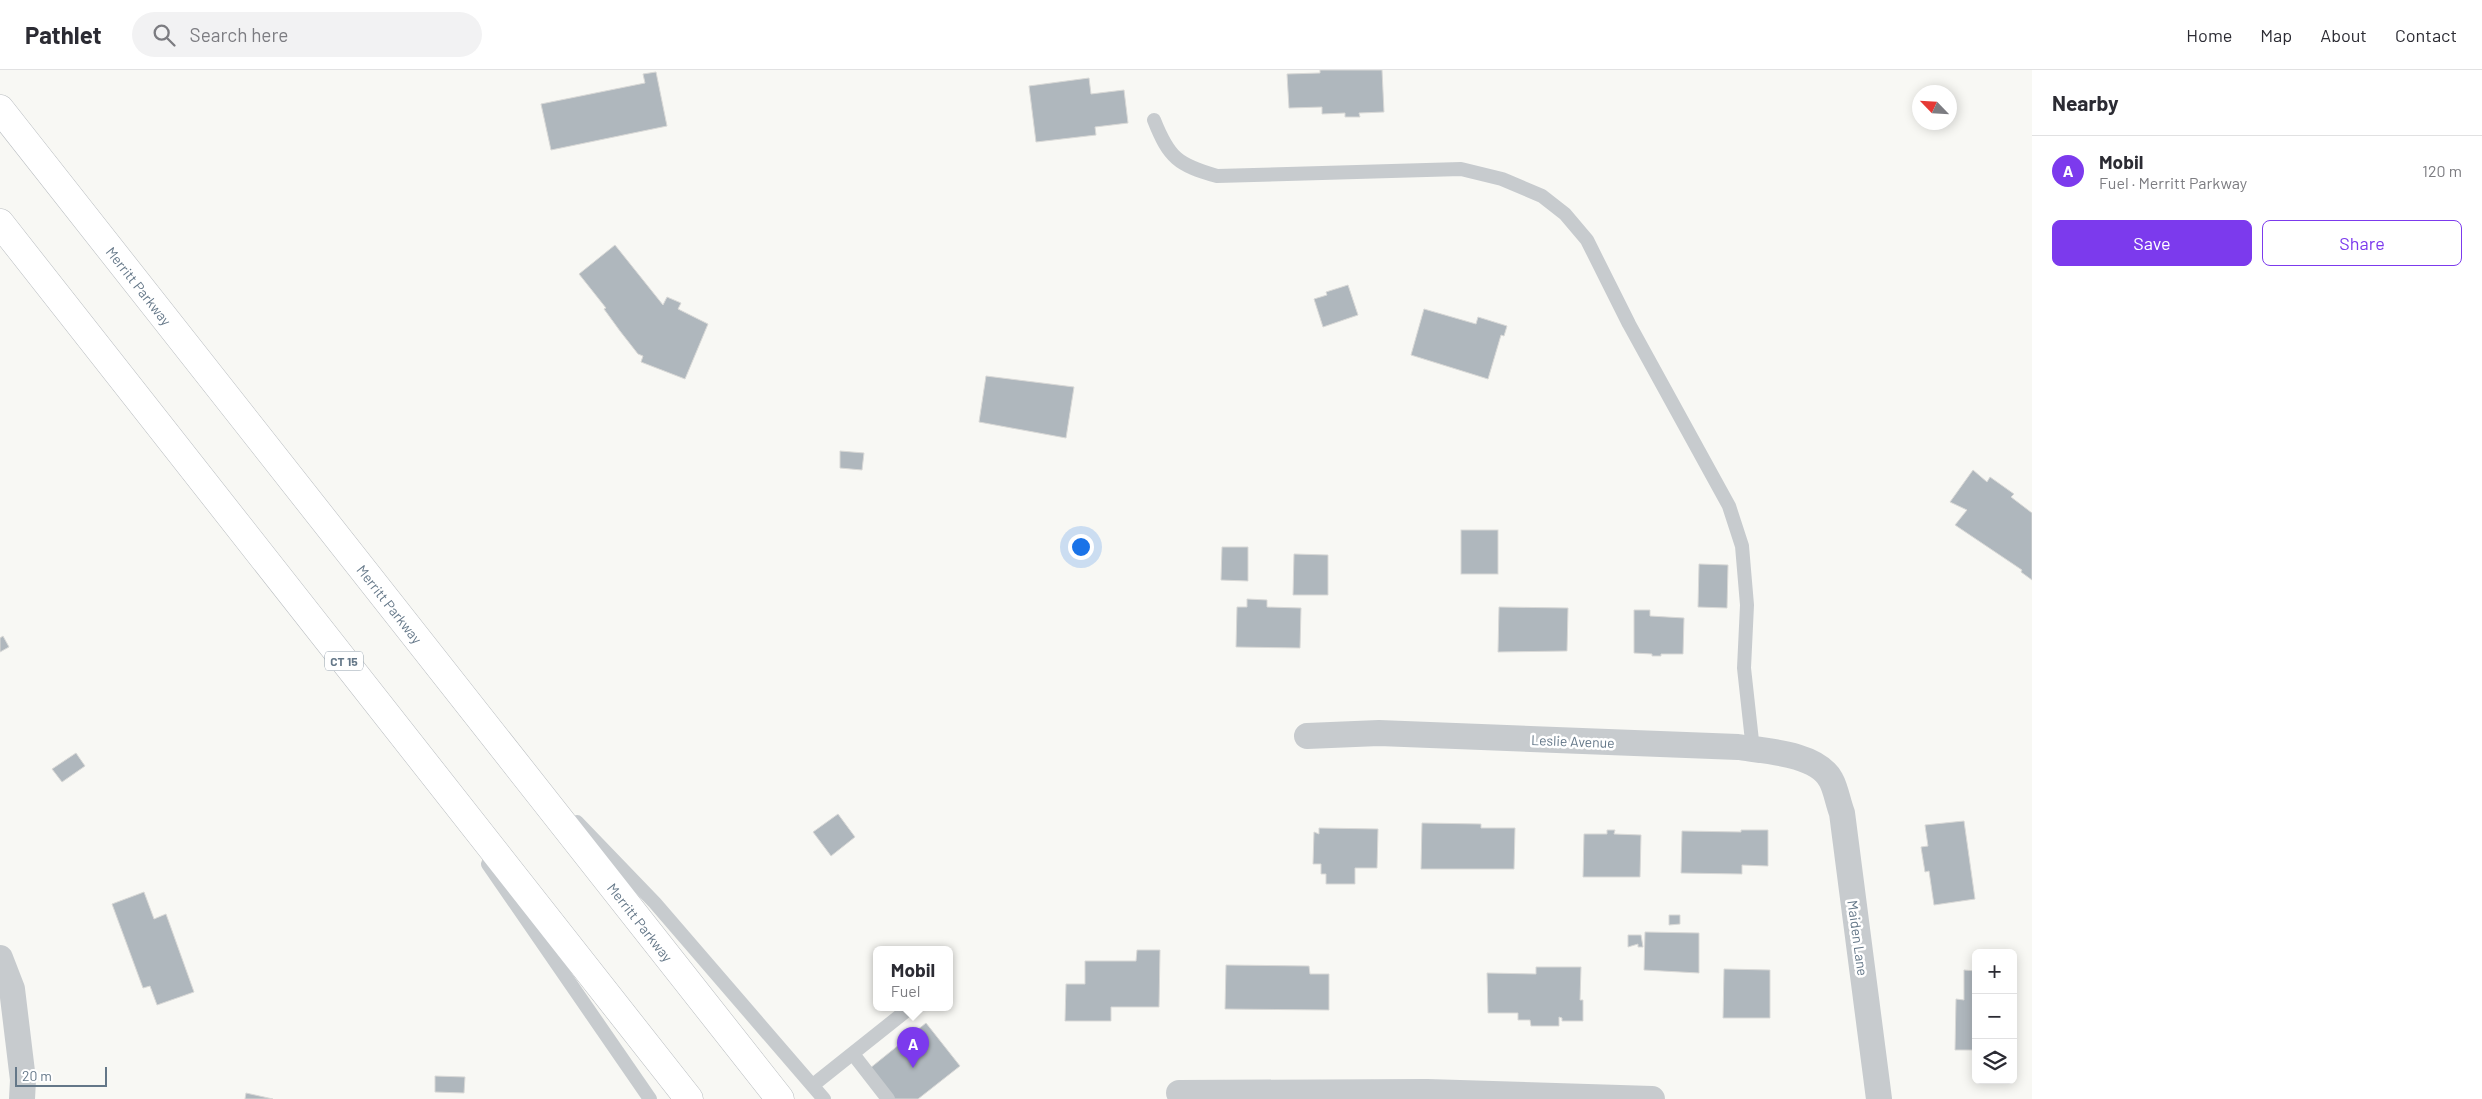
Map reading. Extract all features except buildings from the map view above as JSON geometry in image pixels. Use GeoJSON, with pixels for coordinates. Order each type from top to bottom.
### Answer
{"type":"FeatureCollection","features":[{"type":"Feature","properties":{"kind":"highway","name":"Merritt Parkway"},"geometry":{"type":"LineString","coordinates":[[0,109],[780,1099]]}},
{"type":"Feature","properties":{"kind":"highway","name":"CT 15"},"geometry":{"type":"LineString","coordinates":[[0,223],[689,1099]]}},
{"type":"Feature","properties":{"kind":"street","name":"Leslie Avenue"},"geometry":{"type":"LineString","coordinates":[[1307,736],[1379,733],[1738,747],[1797,757],[1820,767],[1831,779]]}},
{"type":"Feature","properties":{"kind":"street","name":"Maiden Lane"},"geometry":{"type":"LineString","coordinates":[[1831,779],[1842,813],[1879,1099]]}},
{"type":"Feature","properties":{"kind":"street"},"geometry":{"type":"LineString","coordinates":[[0,958],[12,989],[23,1080],[22,1099]]}},
{"type":"Feature","properties":{"kind":"street"},"geometry":{"type":"LineString","coordinates":[[1179,1093],[1426,1092],[1652,1099]]}},
{"type":"Feature","properties":{"kind":"lane"},"geometry":{"type":"LineString","coordinates":[[1154,120],[1163,144],[1174,157],[1192,169],[1217,176],[1461,169],[1502,179],[1542,196],[1565,214],[1587,240],[1629,324],[1729,506],[1742,546],[1747,605],[1744,668],[1753,750]]}},
{"type":"Feature","properties":{"kind":"lane"},"geometry":{"type":"LineString","coordinates":[[385,713],[650,1099]]}},
{"type":"Feature","properties":{"kind":"lane"},"geometry":{"type":"LineString","coordinates":[[493,735],[655,903],[824,1099]]}},
{"type":"Feature","properties":{"kind":"lane"},"geometry":{"type":"LineString","coordinates":[[813,1085],[906,1011]]}},
{"type":"Feature","properties":{"kind":"lane"},"geometry":{"type":"LineString","coordinates":[[853,1054],[888,1099]]}},
{"type":"Feature","properties":{"kind":"place","name":"Mobil"},"geometry":{"type":"Point","coordinates":[913,1068]}}]}
